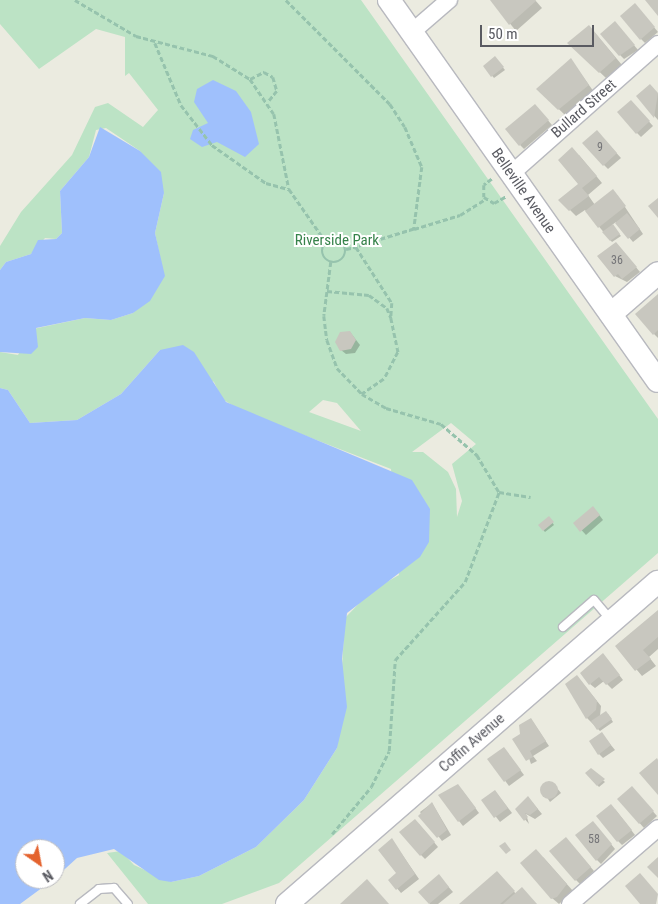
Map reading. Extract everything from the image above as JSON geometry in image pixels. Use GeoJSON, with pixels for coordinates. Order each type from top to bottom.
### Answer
{"type":"FeatureCollection","features":[{"type":"Feature","properties":{"kind":"main road","name":"Belleville Avenue"},"geometry":{"type":"LineString","coordinates":[[389,0],[412,32],[501,176],[611,314],[658,381]]}},
{"type":"Feature","properties":{"kind":"main road"},"geometry":{"type":"LineString","coordinates":[[611,314],[658,273]]}},
{"type":"Feature","properties":{"kind":"main road","name":"Coffin Avenue"},"geometry":{"type":"LineString","coordinates":[[287,904],[658,582]]}},
{"type":"Feature","properties":{"kind":"street"},"geometry":{"type":"LineString","coordinates":[[412,32],[449,0]]}},
{"type":"Feature","properties":{"kind":"street","name":"Bullard Street"},"geometry":{"type":"LineString","coordinates":[[501,176],[658,44]]}},
{"type":"Feature","properties":{"kind":"street"},"geometry":{"type":"LineString","coordinates":[[570,904],[658,828]]}},
{"type":"Feature","properties":{"kind":"lane"},"geometry":{"type":"LineString","coordinates":[[563,627],[594,600],[612,622]]}},
{"type":"Feature","properties":{"kind":"lane"},"geometry":{"type":"LineString","coordinates":[[80,904],[99,889],[114,888],[128,904]]}},
{"type":"Feature","properties":{"kind":"path"},"geometry":{"type":"LineString","coordinates":[[75,0],[98,17],[155,43],[213,56],[250,78],[268,102],[280,132],[289,189],[326,242]]}},
{"type":"Feature","properties":{"kind":"path"},"geometry":{"type":"LineString","coordinates":[[286,0],[390,104],[405,127],[422,167],[414,229]]}},
{"type":"Feature","properties":{"kind":"path"},"geometry":{"type":"LineString","coordinates":[[155,43],[170,84],[193,123],[212,145],[266,183],[289,189]]}},
{"type":"Feature","properties":{"kind":"path"},"geometry":{"type":"LineString","coordinates":[[250,78],[264,72],[273,77],[277,91],[268,102]]}},
{"type":"Feature","properties":{"kind":"path"},"geometry":{"type":"LineString","coordinates":[[501,176],[483,189],[486,199],[494,203],[505,197]]}},
{"type":"Feature","properties":{"kind":"path"},"geometry":{"type":"LineString","coordinates":[[346,249],[460,214],[486,199]]}},
{"type":"Feature","properties":{"kind":"path"},"geometry":{"type":"LineString","coordinates":[[326,242],[337,239],[346,249]]}},
{"type":"Feature","properties":{"kind":"path"},"geometry":{"type":"LineString","coordinates":[[326,242],[322,253],[331,262]]}},
{"type":"Feature","properties":{"kind":"path"},"geometry":{"type":"LineString","coordinates":[[356,247],[392,303],[391,318]]}},
{"type":"Feature","properties":{"kind":"path"},"geometry":{"type":"LineString","coordinates":[[331,262],[341,261],[346,249]]}},
{"type":"Feature","properties":{"kind":"path"},"geometry":{"type":"LineString","coordinates":[[331,262],[327,291],[328,340],[337,368],[362,394],[386,408],[453,432],[486,467],[498,492],[465,582],[395,660],[389,751],[371,787],[332,834]]}},
{"type":"Feature","properties":{"kind":"path"},"geometry":{"type":"LineString","coordinates":[[327,291],[369,295],[386,308],[391,318],[398,352],[393,366],[384,379],[362,394]]}},
{"type":"Feature","properties":{"kind":"path"},"geometry":{"type":"LineString","coordinates":[[498,492],[531,498]]}},
{"type":"Feature","properties":{"kind":"green space","name":"Riverside Park"},"geometry":{"type":"Polygon","coordinates":[[[0,0],[361,0],[658,419],[658,553],[279,883],[222,904],[148,904],[107,853],[121,851],[134,865],[171,882],[199,876],[256,847],[304,800],[337,748],[345,618],[371,591],[399,575],[391,469],[242,411],[222,399],[214,382],[160,350],[121,394],[77,420],[30,423],[8,390],[0,388],[0,352],[18,355],[33,329],[85,318],[111,320],[133,313],[164,276],[155,233],[164,193],[140,151],[106,128],[96,130],[89,157],[60,191],[62,233],[56,239],[45,238],[31,254],[6,262],[0,270],[0,246],[21,212],[72,155],[95,107],[108,103],[143,127],[158,110],[129,73],[125,76],[125,37],[96,29],[39,69],[0,24],[0,0]],[[323,400],[309,412],[361,431],[337,403],[323,400]],[[451,423],[412,452],[423,452],[448,472],[456,489],[457,517],[462,501],[452,464],[476,444],[451,423]]]}},
{"type":"Feature","properties":{"kind":"water"},"geometry":{"type":"Polygon","coordinates":[[[213,80],[236,91],[251,112],[259,144],[245,157],[217,142],[202,147],[190,139],[193,130],[208,123],[194,102],[197,89],[213,80]]]}},
{"type":"Feature","properties":{"kind":"water"},"geometry":{"type":"Polygon","coordinates":[[[100,127],[140,151],[161,172],[164,193],[155,233],[165,276],[150,301],[133,313],[111,320],[85,318],[36,328],[38,347],[31,354],[0,352],[0,270],[6,262],[31,254],[38,240],[56,239],[62,233],[60,191],[89,157],[100,127]]]}},
{"type":"Feature","properties":{"kind":"water"},"geometry":{"type":"Polygon","coordinates":[[[183,345],[194,352],[226,402],[412,480],[430,509],[429,542],[420,557],[347,613],[342,659],[347,707],[337,748],[304,800],[256,847],[199,876],[171,882],[159,880],[114,849],[77,858],[65,869],[65,839],[15,839],[15,889],[40,889],[20,904],[0,904],[0,388],[8,390],[30,423],[77,420],[121,394],[160,350],[183,345]]]}},
{"type":"Feature","properties":{"kind":"building"},"geometry":{"type":"Polygon","coordinates":[[[490,0],[535,0],[536,1],[509,25],[490,0]]]}},
{"type":"Feature","properties":{"kind":"building"},"geometry":{"type":"Polygon","coordinates":[[[645,0],[658,0],[658,16],[645,0]]]}},
{"type":"Feature","properties":{"kind":"building"},"geometry":{"type":"Polygon","coordinates":[[[635,3],[655,27],[640,40],[620,16],[635,3]]]}},
{"type":"Feature","properties":{"kind":"building"},"geometry":{"type":"Polygon","coordinates":[[[615,21],[635,45],[619,56],[600,34],[615,21]]]}},
{"type":"Feature","properties":{"kind":"building"},"geometry":{"type":"Polygon","coordinates":[[[589,25],[616,58],[599,73],[567,43],[589,25]]]}},
{"type":"Feature","properties":{"kind":"building"},"geometry":{"type":"Polygon","coordinates":[[[495,56],[504,67],[491,77],[483,66],[495,56]]]}},
{"type":"Feature","properties":{"kind":"building"},"geometry":{"type":"Polygon","coordinates":[[[571,58],[589,85],[558,110],[536,89],[571,58]]]}},
{"type":"Feature","properties":{"kind":"building"},"geometry":{"type":"Polygon","coordinates":[[[650,84],[658,93],[654,118],[636,96],[650,84]]]}},
{"type":"Feature","properties":{"kind":"building"},"geometry":{"type":"Polygon","coordinates":[[[631,100],[650,121],[636,134],[617,112],[631,100]]]}},
{"type":"Feature","properties":{"kind":"building"},"geometry":{"type":"Polygon","coordinates":[[[535,104],[549,120],[519,146],[505,129],[535,104]]]}},
{"type":"Feature","properties":{"kind":"building"},"geometry":{"type":"Polygon","coordinates":[[[597,130],[617,153],[603,166],[582,143],[597,130]]]}},
{"type":"Feature","properties":{"kind":"building"},"geometry":{"type":"Polygon","coordinates":[[[572,147],[597,176],[582,188],[589,196],[569,211],[558,200],[578,184],[558,160],[572,147]]]}},
{"type":"Feature","properties":{"kind":"building"},"geometry":{"type":"Polygon","coordinates":[[[613,189],[626,206],[598,228],[585,211],[613,189]]]}},
{"type":"Feature","properties":{"kind":"building"},"geometry":{"type":"Polygon","coordinates":[[[658,198],[658,218],[648,206],[658,198]]]}},
{"type":"Feature","properties":{"kind":"building"},"geometry":{"type":"Polygon","coordinates":[[[627,213],[640,229],[628,239],[615,223],[627,213]]]}},
{"type":"Feature","properties":{"kind":"building"},"geometry":{"type":"Polygon","coordinates":[[[613,224],[620,234],[610,241],[602,232],[613,224]]]}},
{"type":"Feature","properties":{"kind":"building"},"geometry":{"type":"Polygon","coordinates":[[[616,242],[637,267],[622,279],[618,274],[614,277],[597,256],[616,242]]]}},
{"type":"Feature","properties":{"kind":"building"},"geometry":{"type":"Polygon","coordinates":[[[658,294],[658,330],[653,335],[635,314],[658,294]]]}},
{"type":"Feature","properties":{"kind":"building"},"geometry":{"type":"Polygon","coordinates":[[[350,331],[356,340],[351,349],[340,351],[335,342],[340,332],[350,331]]]}},
{"type":"Feature","properties":{"kind":"building"},"geometry":{"type":"Polygon","coordinates":[[[593,506],[600,515],[580,532],[573,523],[593,506]]]}},
{"type":"Feature","properties":{"kind":"building"},"geometry":{"type":"Polygon","coordinates":[[[549,516],[554,522],[543,531],[538,525],[549,516]]]}},
{"type":"Feature","properties":{"kind":"building"},"geometry":{"type":"Polygon","coordinates":[[[658,610],[658,637],[643,650],[651,659],[635,671],[615,646],[658,610]]]}},
{"type":"Feature","properties":{"kind":"building"},"geometry":{"type":"Polygon","coordinates":[[[603,653],[620,675],[606,685],[599,677],[589,685],[580,673],[603,653]]]}},
{"type":"Feature","properties":{"kind":"building"},"geometry":{"type":"Polygon","coordinates":[[[577,675],[597,701],[596,710],[586,719],[565,684],[577,675]]]}},
{"type":"Feature","properties":{"kind":"building"},"geometry":{"type":"Polygon","coordinates":[[[606,711],[612,719],[597,730],[591,721],[606,711]]]}},
{"type":"Feature","properties":{"kind":"building"},"geometry":{"type":"Polygon","coordinates":[[[531,718],[546,741],[530,751],[533,757],[526,761],[512,739],[520,734],[519,725],[531,718]]]}},
{"type":"Feature","properties":{"kind":"building"},"geometry":{"type":"Polygon","coordinates":[[[602,732],[611,745],[598,755],[589,741],[602,732]]]}},
{"type":"Feature","properties":{"kind":"building"},"geometry":{"type":"Polygon","coordinates":[[[504,747],[521,770],[504,782],[487,759],[504,747]]]}},
{"type":"Feature","properties":{"kind":"building"},"geometry":{"type":"Polygon","coordinates":[[[657,758],[658,760],[658,795],[639,773],[657,758]]]}},
{"type":"Feature","properties":{"kind":"building"},"geometry":{"type":"Polygon","coordinates":[[[591,768],[605,779],[597,786],[585,773],[591,768]]]}},
{"type":"Feature","properties":{"kind":"building"},"geometry":{"type":"Polygon","coordinates":[[[549,781],[555,784],[558,790],[555,796],[549,799],[543,796],[540,790],[543,784],[549,781]]]}},
{"type":"Feature","properties":{"kind":"building"},"geometry":{"type":"Polygon","coordinates":[[[458,784],[476,808],[458,822],[438,795],[458,784]]]}},
{"type":"Feature","properties":{"kind":"building"},"geometry":{"type":"Polygon","coordinates":[[[632,786],[654,811],[639,824],[617,799],[632,786]]]}},
{"type":"Feature","properties":{"kind":"building"},"geometry":{"type":"Polygon","coordinates":[[[495,790],[508,808],[494,818],[481,800],[495,790]]]}},
{"type":"Feature","properties":{"kind":"building"},"geometry":{"type":"Polygon","coordinates":[[[528,796],[538,809],[530,815],[525,813],[528,817],[524,821],[515,809],[528,796]]]}},
{"type":"Feature","properties":{"kind":"building"},"geometry":{"type":"Polygon","coordinates":[[[432,802],[447,830],[437,838],[418,816],[432,802]]]}},
{"type":"Feature","properties":{"kind":"building"},"geometry":{"type":"Polygon","coordinates":[[[611,804],[632,830],[617,842],[596,816],[611,804]]]}},
{"type":"Feature","properties":{"kind":"building"},"geometry":{"type":"Polygon","coordinates":[[[415,819],[435,842],[420,856],[399,832],[415,819]]]}},
{"type":"Feature","properties":{"kind":"building"},"geometry":{"type":"Polygon","coordinates":[[[593,821],[612,844],[596,861],[575,835],[593,821]]]}},
{"type":"Feature","properties":{"kind":"building"},"geometry":{"type":"Polygon","coordinates":[[[566,837],[591,867],[575,881],[549,851],[566,837]]]}},
{"type":"Feature","properties":{"kind":"building"},"geometry":{"type":"Polygon","coordinates":[[[392,838],[415,874],[396,890],[388,880],[396,873],[378,850],[392,838]]]}},
{"type":"Feature","properties":{"kind":"building"},"geometry":{"type":"Polygon","coordinates":[[[505,842],[511,850],[506,854],[499,846],[505,842]]]}},
{"type":"Feature","properties":{"kind":"building"},"geometry":{"type":"Polygon","coordinates":[[[536,849],[567,884],[557,897],[551,899],[520,863],[536,849]]]}},
{"type":"Feature","properties":{"kind":"building"},"geometry":{"type":"Polygon","coordinates":[[[658,857],[658,878],[647,867],[658,857]]]}},
{"type":"Feature","properties":{"kind":"building"},"geometry":{"type":"Polygon","coordinates":[[[497,871],[515,891],[500,904],[459,904],[497,871]]]}},
{"type":"Feature","properties":{"kind":"building"},"geometry":{"type":"Polygon","coordinates":[[[640,873],[658,894],[656,904],[640,904],[625,886],[640,873]]]}},
{"type":"Feature","properties":{"kind":"building"},"geometry":{"type":"Polygon","coordinates":[[[439,874],[449,887],[429,904],[418,892],[439,874]]]}},
{"type":"Feature","properties":{"kind":"building"},"geometry":{"type":"Polygon","coordinates":[[[367,879],[389,904],[340,904],[367,879]]]}},
{"type":"Feature","properties":{"kind":"building"},"geometry":{"type":"Polygon","coordinates":[[[522,887],[537,904],[503,904],[522,887]]]}}]}
